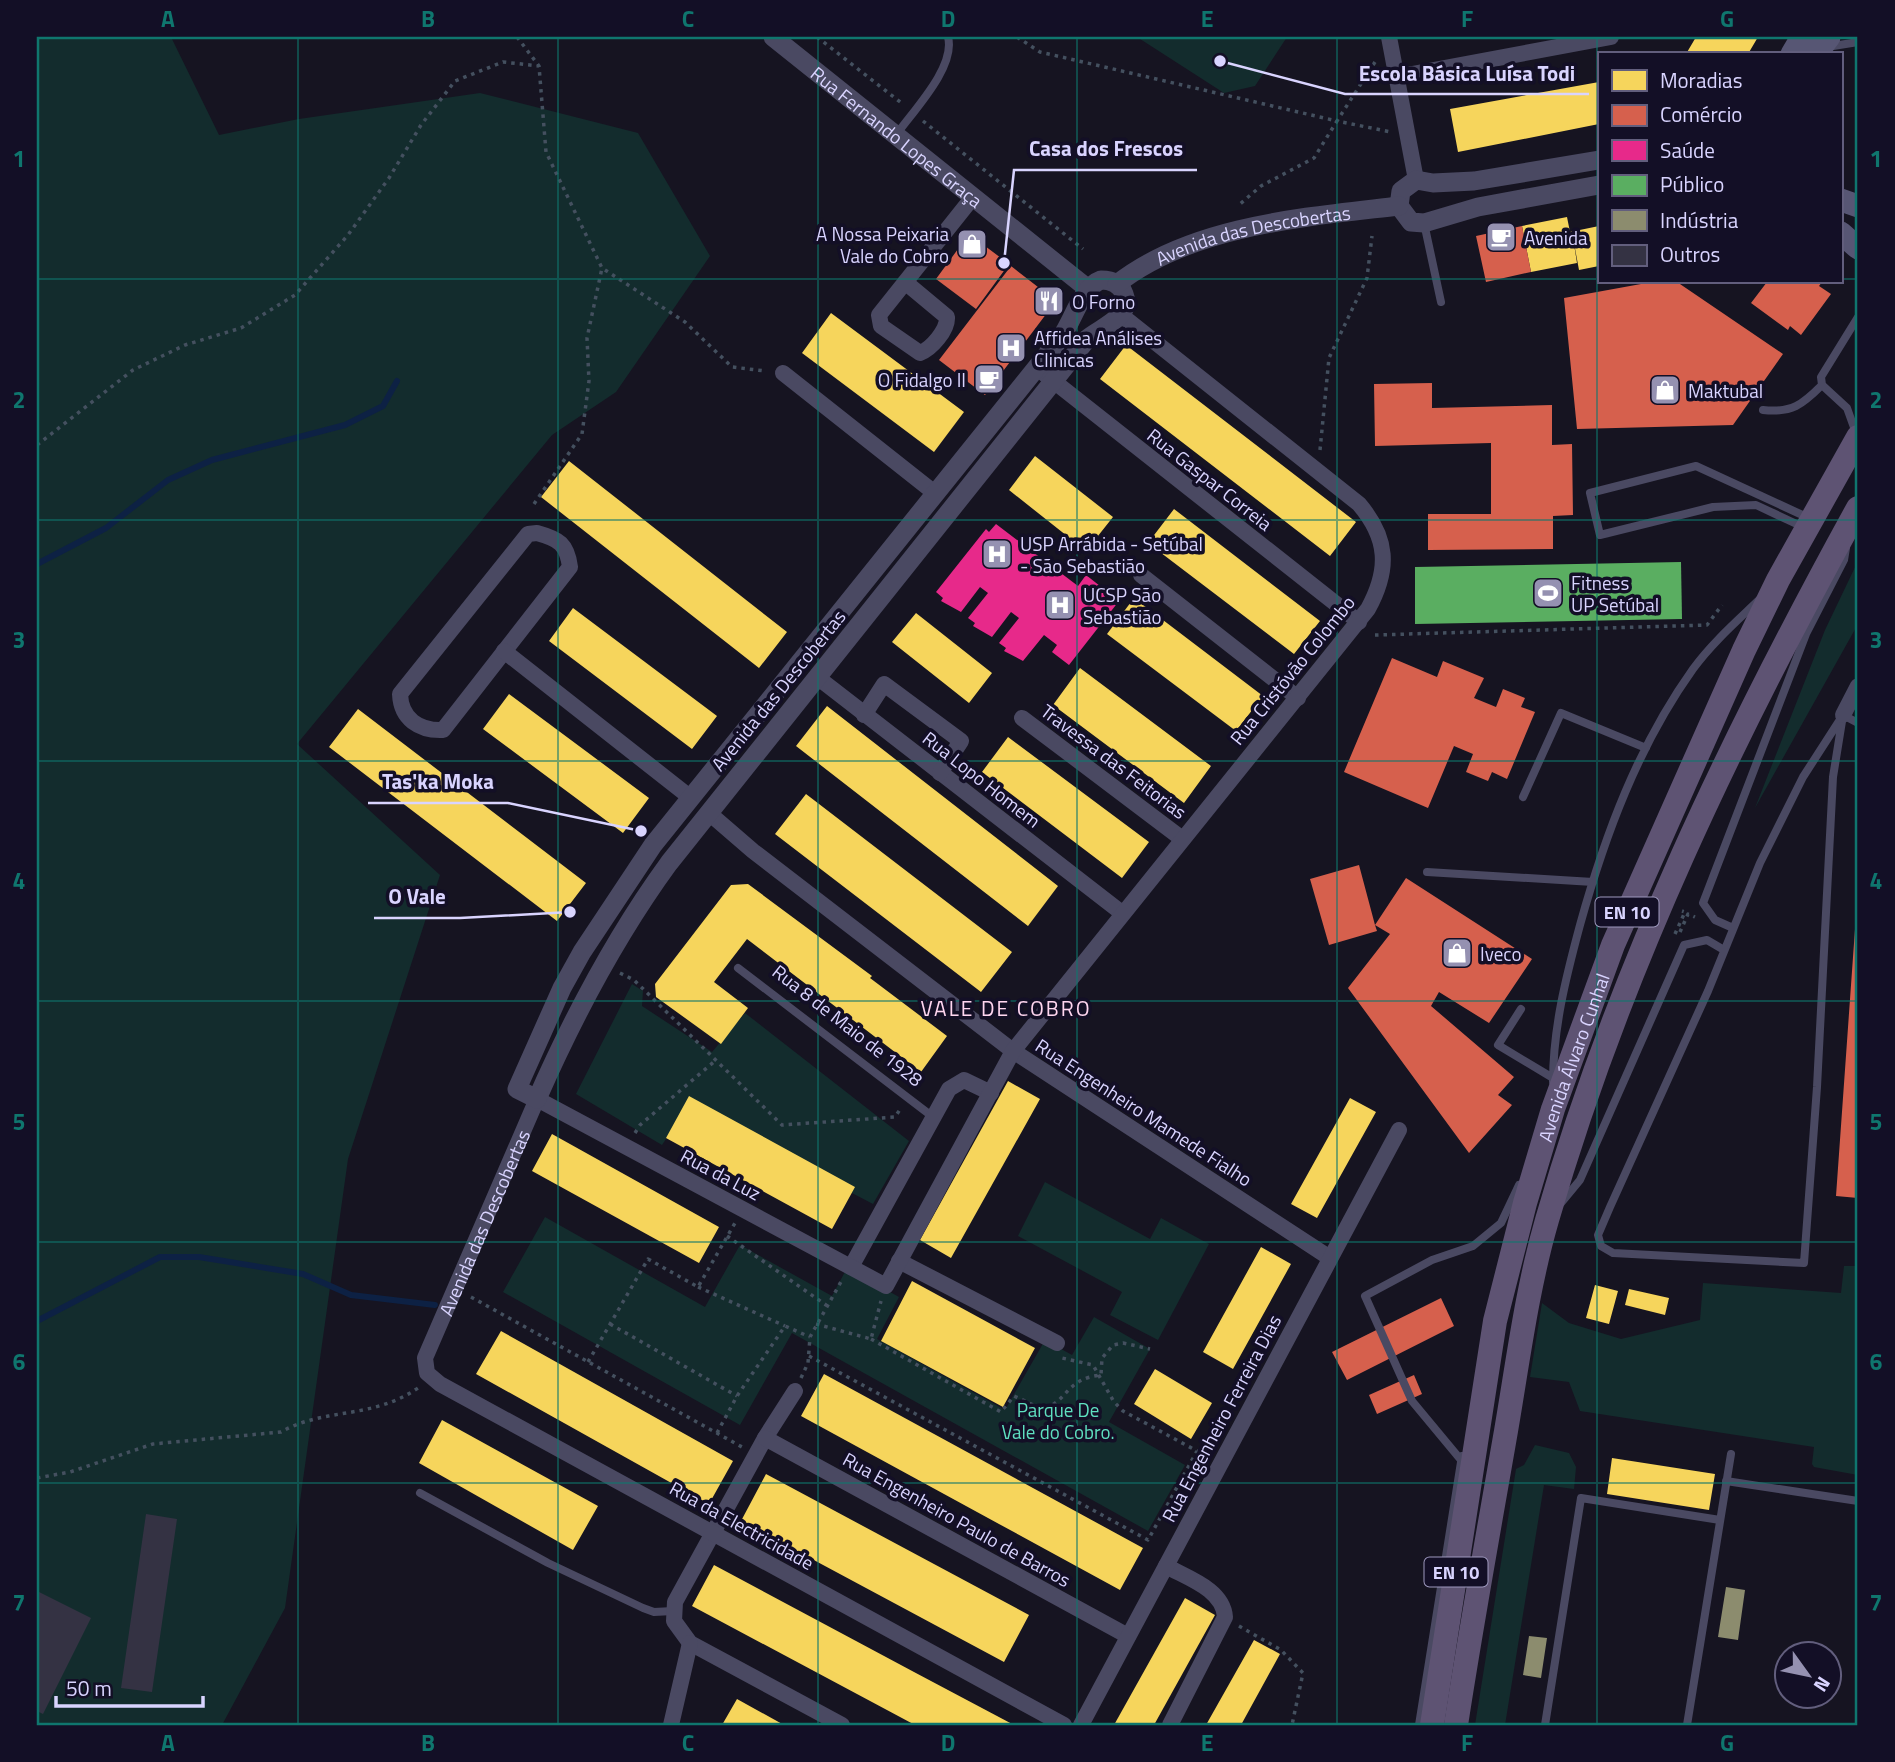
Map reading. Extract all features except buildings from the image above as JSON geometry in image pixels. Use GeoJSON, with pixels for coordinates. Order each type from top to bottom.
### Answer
{"type":"FeatureCollection","features":[{"type":"Feature","properties":{"kind":"main road"},"geometry":{"type":"LineString","coordinates":[[1797,52],[1817,44]]}},
{"type":"Feature","properties":{"kind":"main road"},"geometry":{"type":"LineString","coordinates":[[1842,234],[1858,248]]}},
{"type":"Feature","properties":{"kind":"main road","name":"Avenida Álvaro Cunhal"},"geometry":{"type":"LineString","coordinates":[[1456,1725],[1493,1420],[1495,1321],[1525,1203],[1553,1110],[1613,945],[1778,580],[1858,438]]}},
{"type":"Feature","properties":{"kind":"main road","name":"Avenida Álvaro Cunhal"},"geometry":{"type":"LineString","coordinates":[[1433,1725],[1493,1420],[1529,1296],[1546,1222],[1602,1051],[1660,902],[1768,679],[1854,515]]}},
{"type":"Feature","properties":{"kind":"street","name":"Rua Fernando Lopes Graça"},"geometry":{"type":"LineString","coordinates":[[773,37],[973,197],[1085,291]]}},
{"type":"Feature","properties":{"kind":"street"},"geometry":{"type":"LineString","coordinates":[[1389,37],[1396,77],[1425,182],[1438,189],[1442,203],[1441,210],[1428,222]]}},
{"type":"Feature","properties":{"kind":"street"},"geometry":{"type":"LineString","coordinates":[[1396,77],[1611,37]]}},
{"type":"Feature","properties":{"kind":"street"},"geometry":{"type":"LineString","coordinates":[[1598,160],[1474,181],[1405,185],[1398,198],[1399,206],[1411,222],[1428,222],[1478,207],[1598,185]]}},
{"type":"Feature","properties":{"kind":"street"},"geometry":{"type":"LineString","coordinates":[[905,282],[947,317],[946,327],[928,349],[920,353],[878,322],[880,313],[973,197]]}},
{"type":"Feature","properties":{"kind":"street","name":"Avenida das Descobertas"},"geometry":{"type":"LineString","coordinates":[[537,1099],[517,1089],[562,988],[619,892],[691,798],[1037,368],[1075,316],[1085,291],[1101,280],[1117,284],[1159,255],[1195,242],[1277,224],[1399,206]]}},
{"type":"Feature","properties":{"kind":"street"},"geometry":{"type":"LineString","coordinates":[[1085,291],[1083,309],[1092,320],[1106,324],[1117,318],[1125,295],[1117,284]]}},
{"type":"Feature","properties":{"kind":"street","name":"Avenida das Descobertas"},"geometry":{"type":"LineString","coordinates":[[432,1379],[425,1366],[428,1346],[537,1099],[568,1030],[603,964],[647,893],[1087,339],[1117,318]]}},
{"type":"Feature","properties":{"kind":"street","name":"Rua Cristóvão Colombo"},"geometry":{"type":"LineString","coordinates":[[1013,1051],[1181,838],[1359,622],[1383,577],[1384,556],[1379,534],[1359,503],[1117,318]]}},
{"type":"Feature","properties":{"kind":"street","name":"Rua Gaspar Correia"},"geometry":{"type":"LineString","coordinates":[[1037,368],[1359,622]]}},
{"type":"Feature","properties":{"kind":"street"},"geometry":{"type":"LineString","coordinates":[[783,373],[936,494]]}},
{"type":"Feature","properties":{"kind":"street"},"geometry":{"type":"LineString","coordinates":[[537,533],[558,539],[567,548],[570,567],[504,651],[443,730],[420,727],[403,711],[400,694],[528,534],[537,533]]}},
{"type":"Feature","properties":{"kind":"street"},"geometry":{"type":"LineString","coordinates":[[1141,575],[1298,698]]}},
{"type":"Feature","properties":{"kind":"street"},"geometry":{"type":"LineString","coordinates":[[504,651],[709,813]]}},
{"type":"Feature","properties":{"kind":"street","name":"Rua Lopo Homem"},"geometry":{"type":"LineString","coordinates":[[817,677],[1122,913]]}},
{"type":"Feature","properties":{"kind":"street"},"geometry":{"type":"LineString","coordinates":[[864,715],[884,684],[961,741],[940,773]]}},
{"type":"Feature","properties":{"kind":"street"},"geometry":{"type":"LineString","coordinates":[[1843,715],[1858,686]]}},
{"type":"Feature","properties":{"kind":"street","name":"Travessa das Feitorias"},"geometry":{"type":"LineString","coordinates":[[1022,718],[1181,838]]}},
{"type":"Feature","properties":{"kind":"street","name":"Rua Engenheiro Mamede Fialho"},"geometry":{"type":"LineString","coordinates":[[709,813],[753,851],[1013,1051],[1330,1258]]}},
{"type":"Feature","properties":{"kind":"street"},"geometry":{"type":"LineString","coordinates":[[886,1286],[1013,1051]]}},
{"type":"Feature","properties":{"kind":"street","name":"Rua 8 de Maio de 1928"},"geometry":{"type":"LineString","coordinates":[[851,1267],[949,1088],[964,1080],[991,1093]]}},
{"type":"Feature","properties":{"kind":"street","name":"Rua da Luz"},"geometry":{"type":"LineString","coordinates":[[537,1099],[886,1286]]}},
{"type":"Feature","properties":{"kind":"street","name":"Rua Engenheiro Ferreira Dias"},"geometry":{"type":"LineString","coordinates":[[1081,1725],[1399,1130]]}},
{"type":"Feature","properties":{"kind":"street"},"geometry":{"type":"LineString","coordinates":[[899,1261],[1057,1343]]}},
{"type":"Feature","properties":{"kind":"street","name":"Rua da Electricidade"},"geometry":{"type":"LineString","coordinates":[[432,1379],[1064,1725]]}},
{"type":"Feature","properties":{"kind":"street"},"geometry":{"type":"LineString","coordinates":[[795,1391],[765,1438],[673,1611],[680,1632],[690,1643],[842,1725]]}},
{"type":"Feature","properties":{"kind":"street","name":"Rua Engenheiro Paulo de Barros"},"geometry":{"type":"LineString","coordinates":[[765,1438],[1128,1636]]}},
{"type":"Feature","properties":{"kind":"street"},"geometry":{"type":"LineString","coordinates":[[1166,1566],[1214,1594],[1224,1608],[1225,1617],[1170,1725]]}},
{"type":"Feature","properties":{"kind":"street"},"geometry":{"type":"LineString","coordinates":[[671,1725],[690,1643]]}},
{"type":"Feature","properties":{"kind":"lane"},"geometry":{"type":"LineString","coordinates":[[896,135],[944,67],[951,47],[948,37]]}},
{"type":"Feature","properties":{"kind":"lane"},"geometry":{"type":"LineString","coordinates":[[1817,44],[1858,42]]}},
{"type":"Feature","properties":{"kind":"lane"},"geometry":{"type":"LineString","coordinates":[[1428,222],[1441,302]]}},
{"type":"Feature","properties":{"kind":"lane"},"geometry":{"type":"LineString","coordinates":[[1858,317],[1821,377],[1822,385],[1847,408],[1858,438]]}},
{"type":"Feature","properties":{"kind":"lane"},"geometry":{"type":"LineString","coordinates":[[1763,410],[1777,412],[1802,405],[1822,385]]}},
{"type":"Feature","properties":{"kind":"lane"},"geometry":{"type":"LineString","coordinates":[[1696,466],[1809,524],[1756,505],[1713,507],[1600,535],[1590,493],[1696,466]]}},
{"type":"Feature","properties":{"kind":"lane"},"geometry":{"type":"LineString","coordinates":[[1733,928],[1715,920],[1703,903],[1806,634],[1844,560],[1854,515]]}},
{"type":"Feature","properties":{"kind":"lane"},"geometry":{"type":"LineString","coordinates":[[1461,1460],[1412,1401],[1365,1296],[1432,1260],[1473,1246],[1501,1223],[1553,1110],[1555,1033],[1568,969],[1593,882],[1623,796],[1646,748],[1695,667],[1778,580]]}},
{"type":"Feature","properties":{"kind":"lane"},"geometry":{"type":"LineString","coordinates":[[1523,797],[1562,713],[1646,748]]}},
{"type":"Feature","properties":{"kind":"lane"},"geometry":{"type":"LineString","coordinates":[[1843,715],[1833,777],[1817,1087],[1804,1263],[1613,1253],[1601,1246],[1598,1235],[1803,776],[1843,715]]}},
{"type":"Feature","properties":{"kind":"lane"},"geometry":{"type":"LineString","coordinates":[[1843,715],[1858,723]]}},
{"type":"Feature","properties":{"kind":"lane"},"geometry":{"type":"LineString","coordinates":[[1427,872],[1593,882]]}},
{"type":"Feature","properties":{"kind":"lane"},"geometry":{"type":"LineString","coordinates":[[1546,1222],[1580,1180],[1684,945],[1707,940],[1724,950]]}},
{"type":"Feature","properties":{"kind":"lane","name":"Rua 8 de Maio de 1928"},"geometry":{"type":"LineString","coordinates":[[738,968],[933,1117]]}},
{"type":"Feature","properties":{"kind":"lane"},"geometry":{"type":"LineString","coordinates":[[1521,1009],[1497,1045],[1553,1078]]}},
{"type":"Feature","properties":{"kind":"lane"},"geometry":{"type":"LineString","coordinates":[[1419,1725],[1461,1460],[1493,1420]]}},
{"type":"Feature","properties":{"kind":"lane"},"geometry":{"type":"LineString","coordinates":[[1687,1725],[1731,1454]]}},
{"type":"Feature","properties":{"kind":"lane"},"geometry":{"type":"LineString","coordinates":[[1726,1481],[1858,1501]]}},
{"type":"Feature","properties":{"kind":"lane"},"geometry":{"type":"LineString","coordinates":[[420,1493],[548,1563],[643,1608],[654,1612],[673,1611]]}},
{"type":"Feature","properties":{"kind":"lane"},"geometry":{"type":"LineString","coordinates":[[1545,1725],[1581,1498],[1720,1520]]}},
{"type":"Feature","properties":{"kind":"path"},"geometry":{"type":"LineString","coordinates":[[517,37],[539,66],[545,152],[602,268],[685,322],[732,367],[783,373]]}},
{"type":"Feature","properties":{"kind":"path"},"geometry":{"type":"LineString","coordinates":[[817,37],[1083,249]]}},
{"type":"Feature","properties":{"kind":"path"},"geometry":{"type":"LineString","coordinates":[[1017,37],[1040,52],[1393,133]]}},
{"type":"Feature","properties":{"kind":"path"},"geometry":{"type":"LineString","coordinates":[[1240,204],[1261,186],[1314,158],[1379,56]]}},
{"type":"Feature","properties":{"kind":"path"},"geometry":{"type":"LineString","coordinates":[[37,445],[134,370],[185,345],[241,328],[295,295],[348,235],[389,178],[421,125],[454,81],[502,62],[539,66]]}},
{"type":"Feature","properties":{"kind":"path"},"geometry":{"type":"LineString","coordinates":[[1320,473],[1322,400],[1329,358],[1367,278],[1372,236]]}},
{"type":"Feature","properties":{"kind":"path"},"geometry":{"type":"LineString","coordinates":[[534,503],[582,434],[589,381],[587,338],[602,268]]}},
{"type":"Feature","properties":{"kind":"path"},"geometry":{"type":"LineString","coordinates":[[1375,635],[1707,625],[1722,605]]}},
{"type":"Feature","properties":{"kind":"path"},"geometry":{"type":"LineString","coordinates":[[613,969],[634,980],[782,1125],[895,1117],[909,1098]]}},
{"type":"Feature","properties":{"kind":"path"},"geometry":{"type":"LineString","coordinates":[[627,1147],[640,1125],[716,1060]]}},
{"type":"Feature","properties":{"kind":"path"},"geometry":{"type":"LineString","coordinates":[[698,1287],[743,1209]]}},
{"type":"Feature","properties":{"kind":"path"},"geometry":{"type":"LineString","coordinates":[[727,1236],[826,1305]]}},
{"type":"Feature","properties":{"kind":"path"},"geometry":{"type":"LineString","coordinates":[[588,1362],[648,1259],[698,1287],[810,1337]]}},
{"type":"Feature","properties":{"kind":"path"},"geometry":{"type":"LineString","coordinates":[[795,1391],[809,1356],[810,1337],[826,1305],[851,1267]]}},
{"type":"Feature","properties":{"kind":"path"},"geometry":{"type":"LineString","coordinates":[[871,1339],[886,1286]]}},
{"type":"Feature","properties":{"kind":"path"},"geometry":{"type":"LineString","coordinates":[[454,1287],[756,1455]]}},
{"type":"Feature","properties":{"kind":"path"},"geometry":{"type":"LineString","coordinates":[[610,1324],[737,1395]]}},
{"type":"Feature","properties":{"kind":"path"},"geometry":{"type":"LineString","coordinates":[[816,1324],[871,1339],[1001,1412],[1014,1396],[1042,1409],[1052,1406],[1074,1382],[1084,1377],[1101,1375]]}},
{"type":"Feature","properties":{"kind":"path"},"geometry":{"type":"LineString","coordinates":[[717,1433],[737,1395],[785,1326]]}},
{"type":"Feature","properties":{"kind":"path"},"geometry":{"type":"LineString","coordinates":[[809,1356],[1148,1540],[1197,1451],[1124,1410],[1114,1402],[1093,1365],[1066,1360],[1058,1355],[1057,1343]]}},
{"type":"Feature","properties":{"kind":"path"},"geometry":{"type":"LineString","coordinates":[[1101,1375],[1102,1359],[1113,1345],[1123,1343],[1150,1349]]}},
{"type":"Feature","properties":{"kind":"path"},"geometry":{"type":"LineString","coordinates":[[37,1478],[70,1472],[153,1444],[281,1432],[297,1422],[372,1410],[402,1399],[432,1379]]}},
{"type":"Feature","properties":{"kind":"path"},"geometry":{"type":"LineString","coordinates":[[1225,1617],[1280,1650],[1303,1673],[1292,1725]]}},
{"type":"Feature","properties":{"kind":"green space"},"geometry":{"type":"Polygon","coordinates":[[[37,37],[171,37],[219,135],[299,119],[480,93],[638,133],[710,256],[616,392],[552,435],[297,744],[440,875],[348,1159],[285,1608],[222,1725],[37,1725],[37,37]]]}},
{"type":"Feature","properties":{"kind":"green space"},"geometry":{"type":"Polygon","coordinates":[[[1137,37],[1287,37],[1255,86],[1224,93],[1137,37]]]}},
{"type":"Feature","properties":{"kind":"green space"},"geometry":{"type":"Polygon","coordinates":[[[1858,561],[1858,624],[1755,808],[1825,630],[1858,561]]]}},
{"type":"Feature","properties":{"kind":"green space"},"geometry":{"type":"Polygon","coordinates":[[[632,984],[643,991],[642,1006],[712,1052],[745,1013],[909,1141],[873,1204],[687,1107],[662,1145],[576,1094],[632,984]]]}},
{"type":"Feature","properties":{"kind":"green space"},"geometry":{"type":"Polygon","coordinates":[[[1045,1182],[1150,1239],[1161,1218],[1209,1244],[1158,1340],[1110,1315],[1122,1292],[1018,1236],[1045,1182]]]}},
{"type":"Feature","properties":{"kind":"green space","name":"Parque De Vale do Cobro."},"geometry":{"type":"Polygon","coordinates":[[[545,1217],[705,1307],[740,1245],[832,1296],[847,1268],[899,1297],[877,1339],[1005,1410],[1045,1340],[1072,1355],[1094,1317],[1150,1349],[1109,1422],[1185,1465],[1148,1531],[792,1333],[740,1425],[503,1292],[545,1217]]]}},
{"type":"Feature","properties":{"kind":"green space"},"geometry":{"type":"Polygon","coordinates":[[[1844,1266],[1858,1266],[1858,1475],[1814,1467],[1814,1447],[1580,1411],[1569,1382],[1530,1377],[1542,1303],[1569,1323],[1621,1339],[1700,1320],[1703,1283],[1841,1293],[1844,1266]]]}},
{"type":"Feature","properties":{"kind":"green space"},"geometry":{"type":"Polygon","coordinates":[[[1535,1445],[1569,1453],[1576,1467],[1574,1489],[1544,1485],[1505,1725],[1475,1725],[1516,1469],[1524,1465],[1535,1445]]]}},
{"type":"Feature","properties":{"kind":"waterway"},"geometry":{"type":"LineString","coordinates":[[37,564],[106,528],[168,480],[212,460],[345,425],[383,406],[397,381]]}},
{"type":"Feature","properties":{"kind":"waterway"},"geometry":{"type":"LineString","coordinates":[[37,1321],[160,1257],[199,1257],[303,1274],[351,1295],[435,1305]]}},
{"type":"Feature","properties":{"kind":"place","name":"Escola Básica Luísa Todi"},"geometry":{"type":"Point","coordinates":[1220,61]}},
{"type":"Feature","properties":{"kind":"place","name":"Avenida"},"geometry":{"type":"Point","coordinates":[1501,237]}},
{"type":"Feature","properties":{"kind":"place","name":"A Nossa Peixaria Vale do Cobro"},"geometry":{"type":"Point","coordinates":[972,244]}},
{"type":"Feature","properties":{"kind":"place","name":"Casa dos Frescos"},"geometry":{"type":"Point","coordinates":[1004,263]}},
{"type":"Feature","properties":{"kind":"place","name":"O Forno"},"geometry":{"type":"Point","coordinates":[1049,301]}},
{"type":"Feature","properties":{"kind":"place","name":"Affidea Análises Clinicas"},"geometry":{"type":"Point","coordinates":[1011,348]}},
{"type":"Feature","properties":{"kind":"place","name":"O Fidalgo II"},"geometry":{"type":"Point","coordinates":[989,379]}},
{"type":"Feature","properties":{"kind":"place","name":"Maktubal"},"geometry":{"type":"Point","coordinates":[1665,390]}},
{"type":"Feature","properties":{"kind":"place","name":"USP Arrábida - Setúbal - São Sebastião"},"geometry":{"type":"Point","coordinates":[997,554]}},
{"type":"Feature","properties":{"kind":"place","name":"Fitness UP Setúbal"},"geometry":{"type":"Point","coordinates":[1548,593]}},
{"type":"Feature","properties":{"kind":"place","name":"UCSP São Sebastião"},"geometry":{"type":"Point","coordinates":[1060,605]}},
{"type":"Feature","properties":{"kind":"place","name":"Tas'ka Moka"},"geometry":{"type":"Point","coordinates":[641,831]}},
{"type":"Feature","properties":{"kind":"place","name":"O Vale"},"geometry":{"type":"Point","coordinates":[570,912]}},
{"type":"Feature","properties":{"kind":"place","name":"Iveco"},"geometry":{"type":"Point","coordinates":[1457,953]}},
{"type":"Feature","properties":{"kind":"district","name":"VALE DE COBRO"},"geometry":{"type":"Point","coordinates":[1006,1008]}}]}
